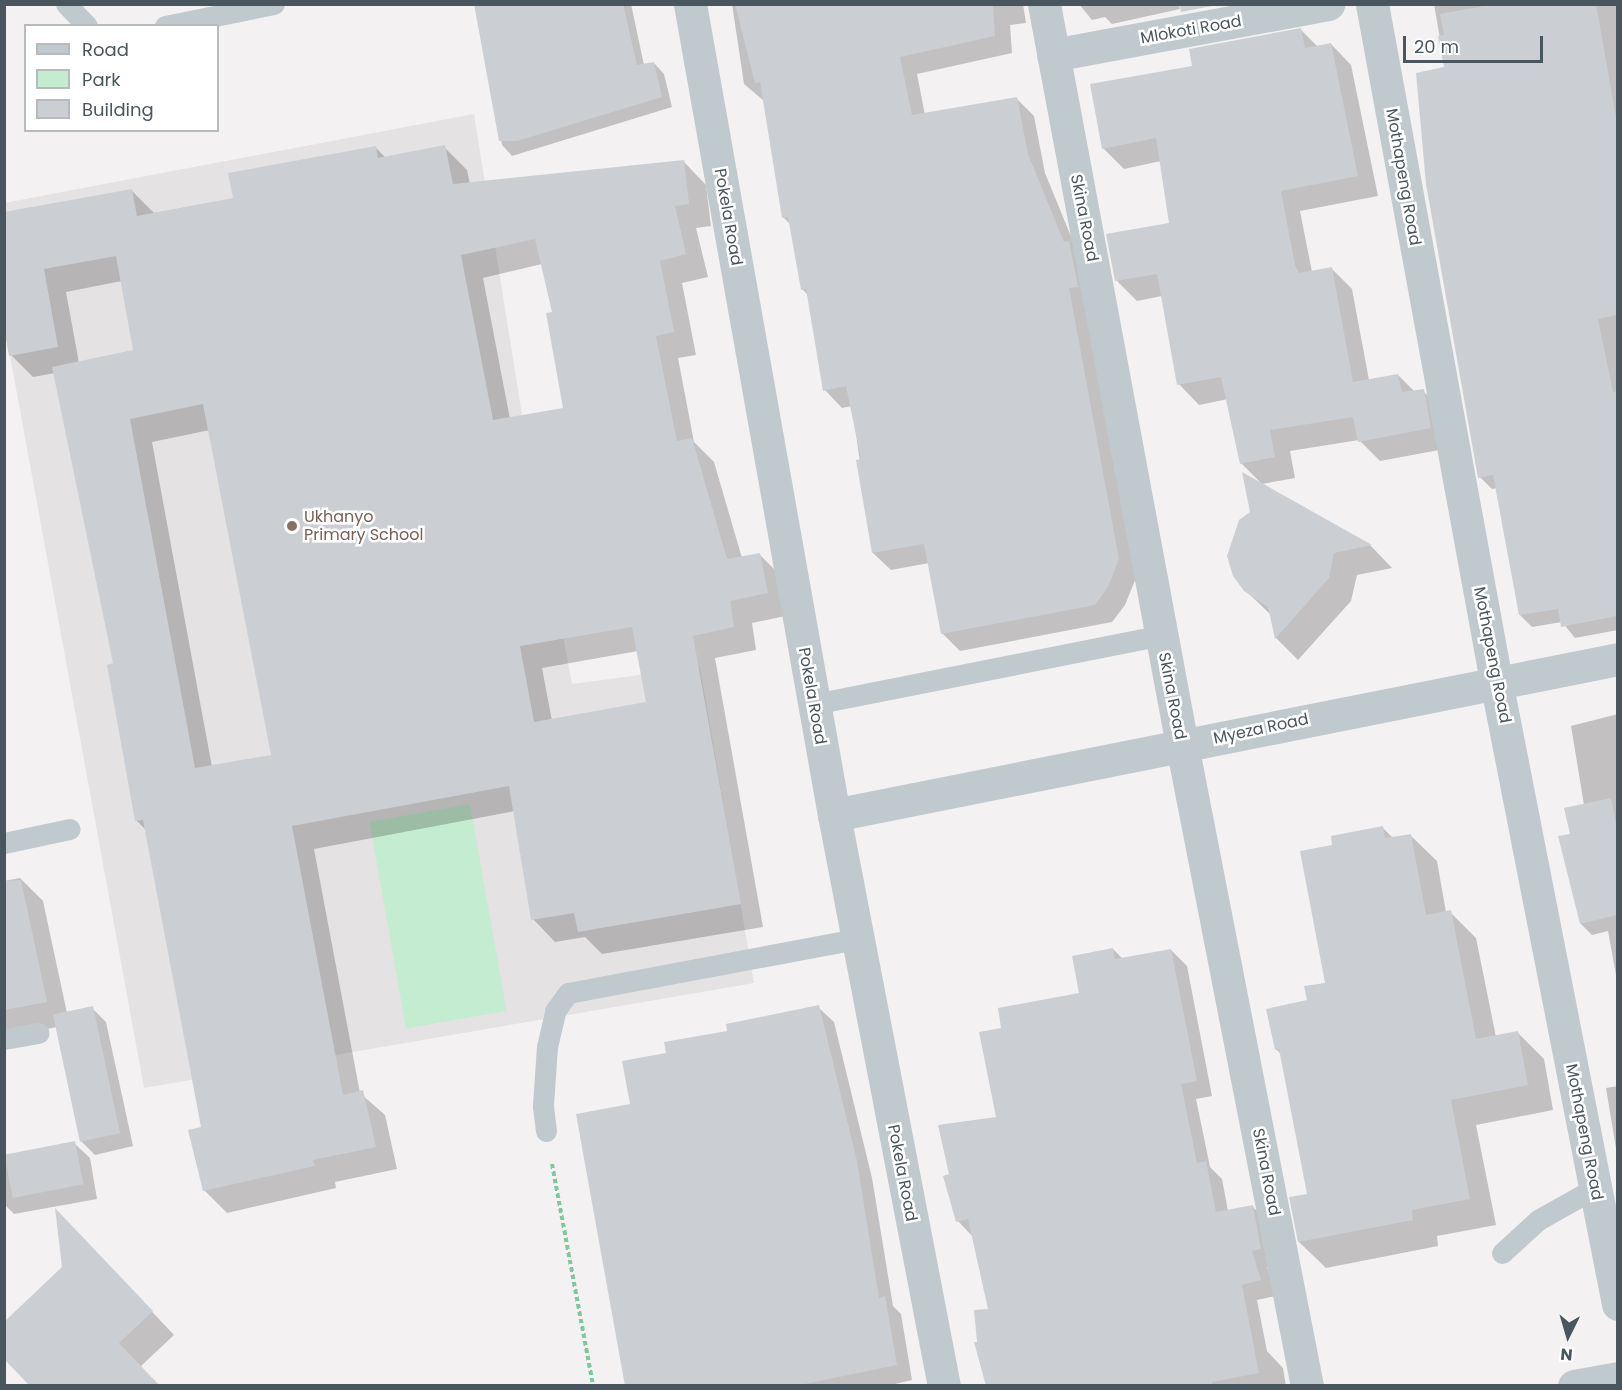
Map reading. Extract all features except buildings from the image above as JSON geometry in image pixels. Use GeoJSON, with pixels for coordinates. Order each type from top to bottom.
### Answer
{"type":"FeatureCollection","features":[{"type":"Feature","properties":{"kind":"street","name":"Pokela Road"},"geometry":{"type":"LineString","coordinates":[[690,4],[834,815],[944,1386]]}},
{"type":"Feature","properties":{"kind":"street","name":"Skina Road"},"geometry":{"type":"LineString","coordinates":[[1044,4],[1161,635],[1307,1386]]}},
{"type":"Feature","properties":{"kind":"street","name":"Mlokoti Road"},"geometry":{"type":"LineString","coordinates":[[1053,55],[1328,4]]}},
{"type":"Feature","properties":{"kind":"street","name":"Mothapeng Road"},"geometry":{"type":"LineString","coordinates":[[1372,4],[1497,681],[1617,1304]]}},
{"type":"Feature","properties":{"kind":"street","name":"Myeza Road"},"geometry":{"type":"LineString","coordinates":[[834,815],[1497,681],[1617,659]]}},
{"type":"Feature","properties":{"kind":"street"},"geometry":{"type":"LineString","coordinates":[[1574,1386],[1617,1378]]}},
{"type":"Feature","properties":{"kind":"lane"},"geometry":{"type":"LineString","coordinates":[[66,4],[85,24]]}},
{"type":"Feature","properties":{"kind":"lane"},"geometry":{"type":"LineString","coordinates":[[175,24],[274,4]]}},
{"type":"Feature","properties":{"kind":"lane"},"geometry":{"type":"LineString","coordinates":[[814,704],[1161,635]]}},
{"type":"Feature","properties":{"kind":"lane"},"geometry":{"type":"LineString","coordinates":[[4,843],[70,829]]}},
{"type":"Feature","properties":{"kind":"lane"},"geometry":{"type":"LineString","coordinates":[[546,1131],[543,1105],[547,1047],[555,1011],[568,993],[857,939]]}},
{"type":"Feature","properties":{"kind":"lane"},"geometry":{"type":"LineString","coordinates":[[4,1039],[38,1033]]}},
{"type":"Feature","properties":{"kind":"lane"},"geometry":{"type":"LineString","coordinates":[[1502,1253],[1545,1215],[1595,1188]]}},
{"type":"Feature","properties":{"kind":"path"},"geometry":{"type":"LineString","coordinates":[[546,1131],[593,1386]]}},
{"type":"Feature","properties":{"kind":"shaded area","name":"Ukhanyo Primary School"},"geometry":{"type":"Polygon","coordinates":[[[474,114],[522,415],[572,684],[700,667],[754,983],[144,1088],[5,328],[4,203],[474,114]]]}},
{"type":"Feature","properties":{"kind":"green space"},"geometry":{"type":"Polygon","coordinates":[[[470,804],[506,1011],[406,1029],[370,822],[470,804]]]}},
{"type":"Feature","properties":{"kind":"place","name":"Ukhanyo Primary School"},"geometry":{"type":"Point","coordinates":[292,526]}}]}
